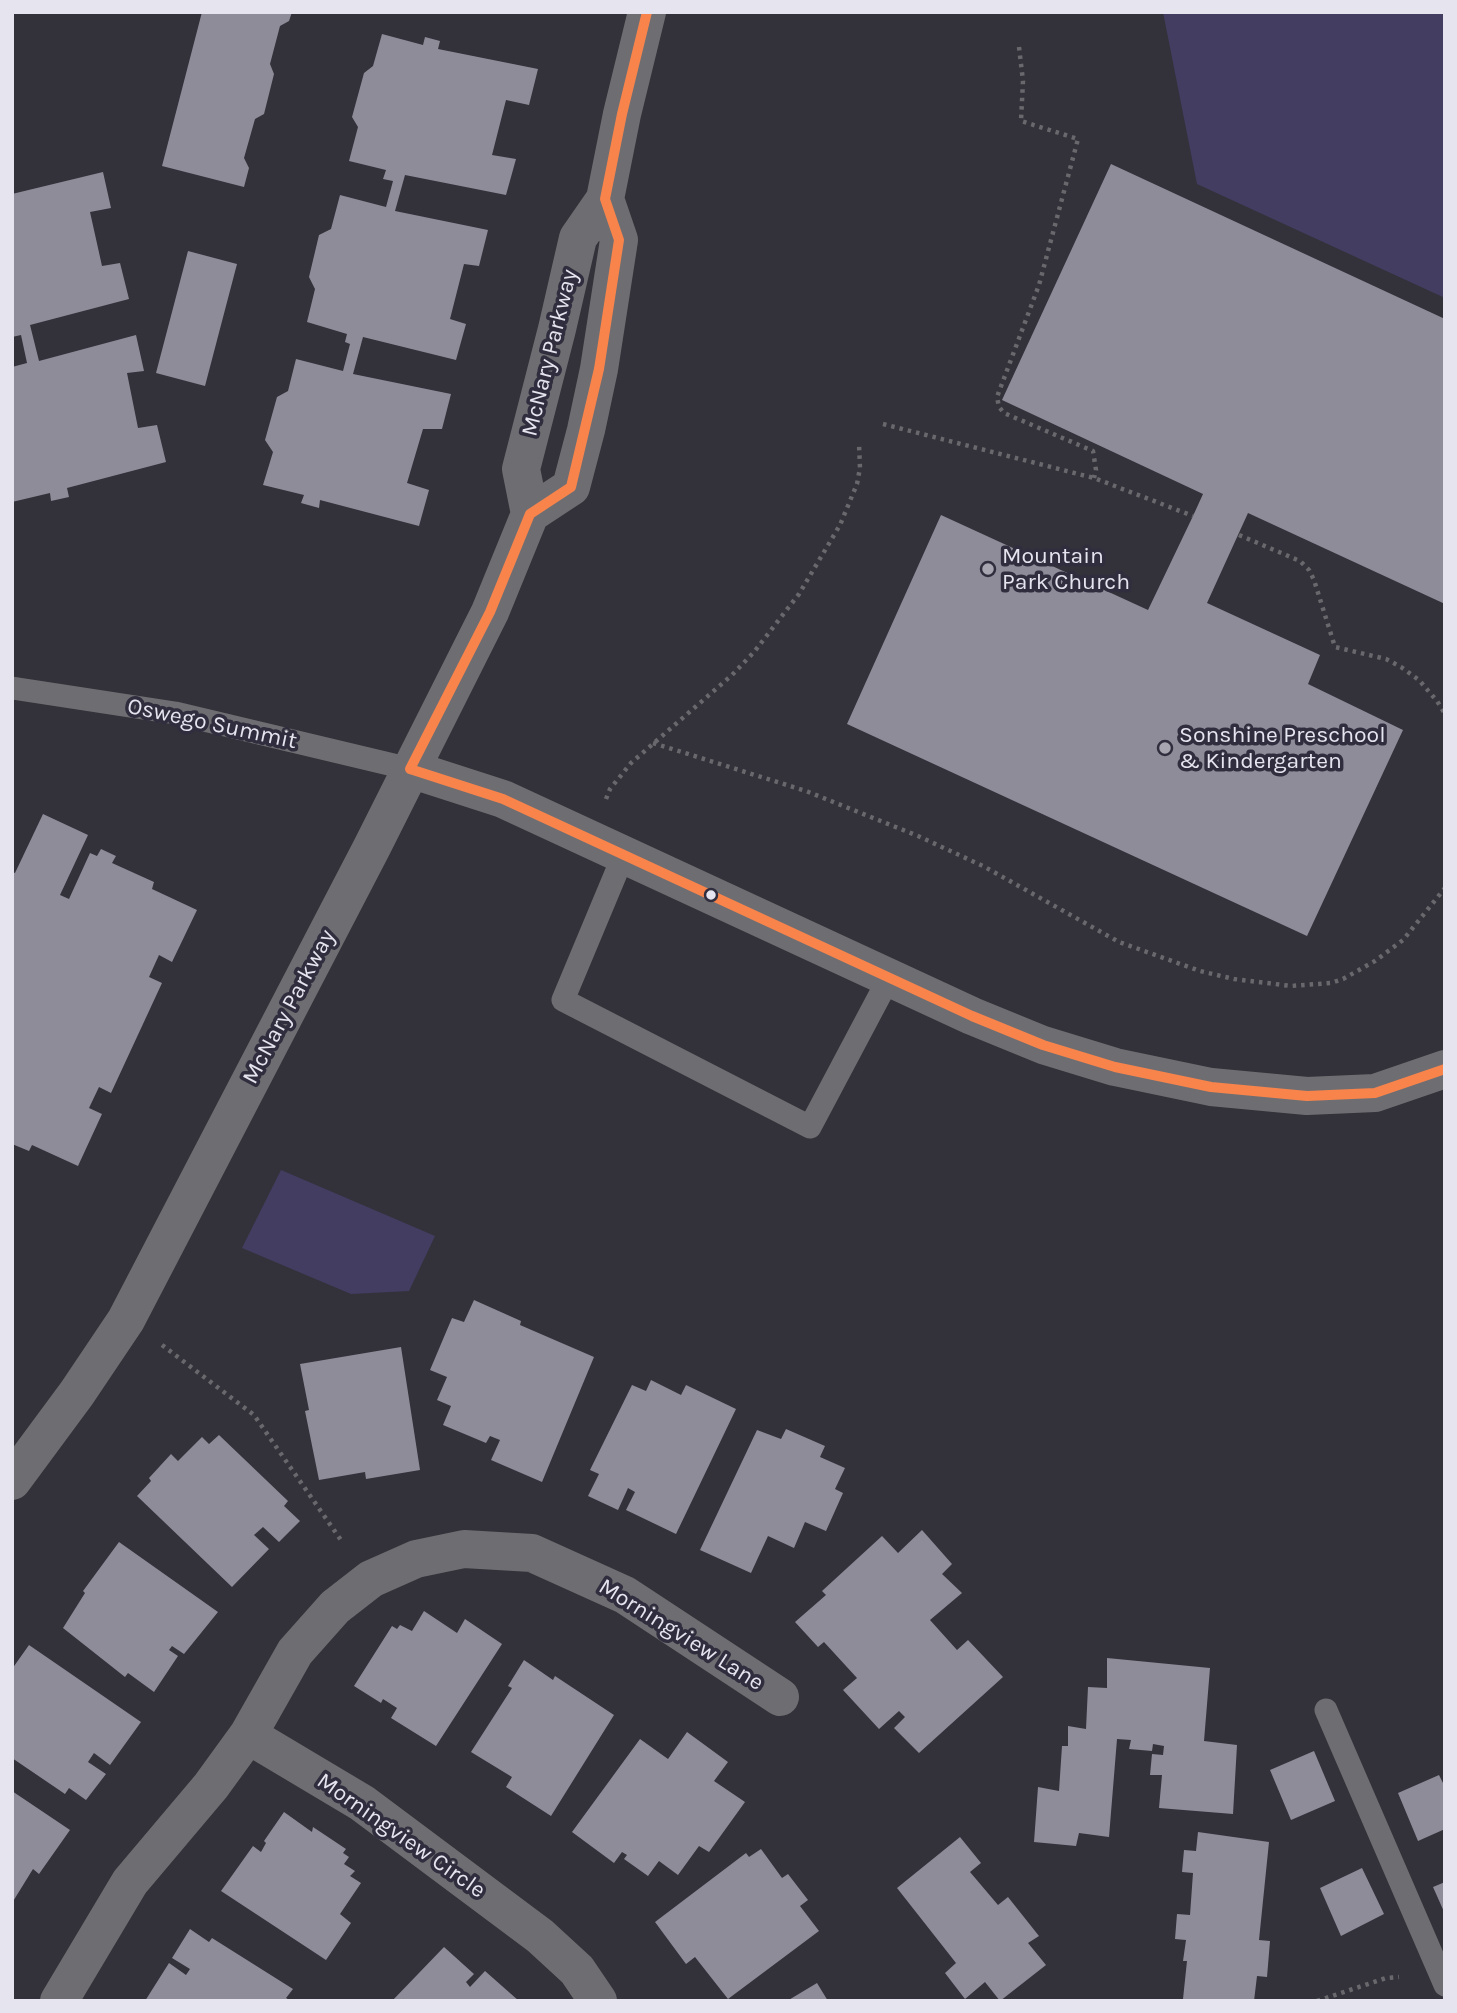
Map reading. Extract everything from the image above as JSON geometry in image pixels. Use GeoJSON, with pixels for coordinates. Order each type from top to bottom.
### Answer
{"type":"FeatureCollection","features":[{"type":"Feature","properties":{"kind":"street","name":"McNary Parkway"},"geometry":{"type":"LineString","coordinates":[[12,1481],[125,1320],[366,859],[490,612],[530,514],[521,469],[578,238],[605,199],[647,12]]}},
{"type":"Feature","properties":{"kind":"street","name":"McNary Parkway"},"geometry":{"type":"LineString","coordinates":[[530,514],[571,487],[586,430],[599,369],[618,240],[605,199]]}},
{"type":"Feature","properties":{"kind":"street"},"geometry":{"type":"LineString","coordinates":[[410,769],[503,799],[971,1016],[1043,1045],[1115,1067],[1211,1087],[1307,1096],[1375,1093],[1445,1069]]}},
{"type":"Feature","properties":{"kind":"street","name":"Morningview Lane"},"geometry":{"type":"LineString","coordinates":[[248,1735],[295,1652],[335,1608],[371,1579],[416,1559],[464,1549],[532,1553],[625,1595],[780,1697]]}},
{"type":"Feature","properties":{"kind":"street"},"geometry":{"type":"LineString","coordinates":[[59,2001],[130,1882],[211,1786],[248,1735]]}},
{"type":"Feature","properties":{"kind":"street","name":"Morningview Circle"},"geometry":{"type":"LineString","coordinates":[[248,1735],[362,1803],[540,1936],[577,1970],[598,2001]]}},
{"type":"Feature","properties":{"kind":"lane","name":"Oswego Summit"},"geometry":{"type":"LineString","coordinates":[[12,688],[175,713],[410,769]]}},
{"type":"Feature","properties":{"kind":"lane"},"geometry":{"type":"LineString","coordinates":[[624,854],[563,999],[810,1127],[889,978]]}},
{"type":"Feature","properties":{"kind":"lane"},"geometry":{"type":"LineString","coordinates":[[1326,1710],[1445,1985]]}},
{"type":"Feature","properties":{"kind":"path"},"geometry":{"type":"LineString","coordinates":[[1019,47],[1023,82],[1021,121],[1078,139],[1039,285],[997,397],[999,407],[1004,413],[1093,451],[1096,470],[1094,478]]}},
{"type":"Feature","properties":{"kind":"path"},"geometry":{"type":"LineString","coordinates":[[883,424],[1094,478],[1193,516]]}},
{"type":"Feature","properties":{"kind":"path"},"geometry":{"type":"LineString","coordinates":[[589,838],[610,789],[631,763],[732,675],[772,631],[799,594],[828,547],[853,494],[860,468],[859,443]]}},
{"type":"Feature","properties":{"kind":"path"},"geometry":{"type":"LineString","coordinates":[[1239,535],[1300,561],[1309,570],[1335,647],[1386,659],[1401,667],[1419,680],[1445,714]]}},
{"type":"Feature","properties":{"kind":"path"},"geometry":{"type":"LineString","coordinates":[[653,743],[806,791],[918,836],[983,866],[1119,942],[1200,971],[1234,979],[1291,986],[1331,983],[1343,979],[1375,961],[1403,940],[1445,888]]}},
{"type":"Feature","properties":{"kind":"path"},"geometry":{"type":"LineString","coordinates":[[125,1320],[183,1359],[254,1415],[354,1560],[371,1579]]}},
{"type":"Feature","properties":{"kind":"path"},"geometry":{"type":"LineString","coordinates":[[1317,2001],[1386,1978],[1396,1976],[1403,1979]]}},
{"type":"Feature","properties":{"kind":"shaded area"},"geometry":{"type":"Polygon","coordinates":[[[1163,12],[1445,12],[1445,298],[1197,184],[1163,12]]]}},
{"type":"Feature","properties":{"kind":"shaded area"},"geometry":{"type":"Polygon","coordinates":[[[281,1170],[435,1236],[409,1291],[351,1294],[242,1248],[281,1170]]]}},
{"type":"Feature","properties":{"kind":"building"},"geometry":{"type":"Polygon","coordinates":[[[202,12],[292,12],[289,21],[280,26],[270,64],[274,74],[264,114],[255,119],[244,158],[249,168],[244,187],[162,166],[202,12]]]}},
{"type":"Feature","properties":{"kind":"building"},"geometry":{"type":"Polygon","coordinates":[[[382,34],[423,45],[425,37],[440,41],[438,49],[538,69],[529,105],[506,100],[492,155],[516,159],[506,195],[405,175],[395,211],[488,230],[479,266],[464,264],[450,319],[466,324],[456,360],[363,337],[353,374],[451,394],[442,429],[423,429],[407,483],[429,490],[419,526],[320,500],[319,508],[301,503],[304,495],[263,485],[273,452],[265,440],[277,397],[288,391],[296,359],[343,371],[350,344],[345,342],[347,334],[307,322],[315,289],[309,277],[319,235],[331,229],[340,195],[386,207],[393,181],[383,179],[386,170],[349,161],[358,127],[352,117],[364,73],[373,66],[382,34]]]}},
{"type":"Feature","properties":{"kind":"building","name":"Mountain Park Church"},"geometry":{"type":"Polygon","coordinates":[[[1111,164],[1445,319],[1445,604],[1248,513],[1207,603],[1320,655],[1308,684],[1403,730],[1307,936],[847,724],[941,515],[1148,610],[1193,516],[1203,494],[1002,400],[1111,164]]]}},
{"type":"Feature","properties":{"kind":"building"},"geometry":{"type":"Polygon","coordinates":[[[103,172],[111,208],[90,212],[102,266],[120,263],[129,299],[30,325],[39,361],[136,335],[144,371],[127,373],[138,428],[157,425],[166,462],[67,488],[69,497],[51,501],[50,493],[12,502],[12,367],[27,363],[21,335],[12,337],[12,194],[103,172]]]}},
{"type":"Feature","properties":{"kind":"building"},"geometry":{"type":"Polygon","coordinates":[[[188,251],[237,264],[205,386],[156,373],[188,251]]]}},
{"type":"Feature","properties":{"kind":"building"},"geometry":{"type":"Polygon","coordinates":[[[43,814],[88,835],[60,895],[69,899],[90,853],[97,856],[101,849],[116,856],[112,863],[154,882],[152,889],[197,910],[172,962],[159,955],[149,977],[162,983],[111,1093],[99,1087],[89,1108],[102,1114],[78,1166],[32,1145],[29,1151],[12,1144],[12,872],[15,873],[43,814]]]}},
{"type":"Feature","properties":{"kind":"building"},"geometry":{"type":"Polygon","coordinates":[[[474,1300],[521,1321],[520,1325],[594,1357],[542,1482],[491,1460],[500,1440],[490,1436],[486,1443],[443,1425],[451,1406],[437,1400],[447,1377],[430,1370],[452,1318],[464,1322],[474,1300]]]}},
{"type":"Feature","properties":{"kind":"building"},"geometry":{"type":"Polygon","coordinates":[[[401,1347],[420,1470],[366,1479],[365,1472],[319,1480],[305,1411],[309,1410],[300,1364],[401,1347]]]}},
{"type":"Feature","properties":{"kind":"building"},"geometry":{"type":"Polygon","coordinates":[[[651,1380],[681,1395],[686,1385],[736,1409],[676,1534],[626,1510],[635,1492],[628,1488],[618,1510],[588,1496],[599,1474],[590,1470],[632,1385],[646,1391],[651,1380]]]}},
{"type":"Feature","properties":{"kind":"building"},"geometry":{"type":"Polygon","coordinates":[[[786,1429],[825,1446],[820,1457],[845,1468],[835,1489],[843,1493],[826,1531],[805,1522],[794,1548],[768,1536],[751,1573],[700,1550],[757,1430],[781,1439],[786,1429]]]}},
{"type":"Feature","properties":{"kind":"building"},"geometry":{"type":"Polygon","coordinates":[[[219,1435],[288,1501],[284,1506],[300,1521],[279,1542],[263,1527],[254,1535],[269,1549],[232,1587],[137,1496],[171,1454],[178,1461],[202,1437],[209,1444],[219,1435]]]}},
{"type":"Feature","properties":{"kind":"building"},"geometry":{"type":"Polygon","coordinates":[[[922,1530],[952,1564],[942,1574],[962,1593],[930,1620],[957,1650],[968,1640],[1003,1677],[919,1753],[894,1728],[905,1717],[899,1711],[879,1729],[843,1690],[857,1678],[824,1642],[818,1647],[795,1622],[826,1595],[822,1591],[882,1536],[898,1553],[922,1530]]]}},
{"type":"Feature","properties":{"kind":"building"},"geometry":{"type":"Polygon","coordinates":[[[119,1542],[218,1612],[184,1654],[172,1646],[169,1650],[178,1656],[154,1692],[128,1673],[125,1677],[63,1628],[85,1593],[83,1591],[119,1542]]]}},
{"type":"Feature","properties":{"kind":"building"},"geometry":{"type":"Polygon","coordinates":[[[424,1611],[457,1633],[465,1619],[502,1644],[436,1746],[391,1718],[397,1708],[383,1699],[381,1703],[354,1686],[392,1626],[397,1629],[400,1625],[412,1631],[424,1611]]]}},
{"type":"Feature","properties":{"kind":"building"},"geometry":{"type":"Polygon","coordinates":[[[29,1645],[141,1722],[110,1765],[94,1753],[88,1762],[106,1774],[86,1800],[69,1788],[65,1794],[12,1758],[12,1669],[29,1645]]]}},
{"type":"Feature","properties":{"kind":"building"},"geometry":{"type":"Polygon","coordinates":[[[1107,1658],[1210,1668],[1204,1741],[1237,1745],[1233,1814],[1159,1808],[1162,1775],[1150,1775],[1152,1754],[1163,1755],[1164,1746],[1153,1744],[1152,1751],[1129,1749],[1131,1740],[1117,1739],[1109,1837],[1079,1833],[1076,1846],[1034,1842],[1038,1787],[1059,1791],[1062,1746],[1068,1746],[1068,1726],[1086,1729],[1088,1687],[1107,1688],[1107,1658]]]}},
{"type":"Feature","properties":{"kind":"building"},"geometry":{"type":"Polygon","coordinates":[[[524,1660],[553,1680],[555,1676],[614,1715],[551,1816],[506,1787],[512,1777],[471,1752],[512,1688],[508,1686],[524,1660]]]}},
{"type":"Feature","properties":{"kind":"building"},"geometry":{"type":"Polygon","coordinates":[[[687,1732],[728,1762],[714,1781],[745,1802],[709,1852],[699,1846],[678,1875],[659,1861],[648,1876],[624,1859],[627,1855],[622,1852],[614,1863],[572,1832],[640,1739],[668,1759],[687,1732]]]}},
{"type":"Feature","properties":{"kind":"building"},"geometry":{"type":"Polygon","coordinates":[[[1314,1751],[1335,1801],[1291,1820],[1270,1770],[1314,1751]]]}},
{"type":"Feature","properties":{"kind":"building"},"geometry":{"type":"Polygon","coordinates":[[[1439,1775],[1445,1787],[1445,1829],[1418,1841],[1398,1793],[1439,1775]]]}},
{"type":"Feature","properties":{"kind":"building"},"geometry":{"type":"Polygon","coordinates":[[[12,1791],[70,1830],[39,1874],[33,1869],[12,1903],[12,1791]]]}},
{"type":"Feature","properties":{"kind":"building"},"geometry":{"type":"Polygon","coordinates":[[[284,1812],[312,1832],[313,1827],[346,1849],[343,1853],[349,1857],[344,1864],[355,1871],[350,1876],[361,1883],[340,1914],[351,1923],[326,1960],[221,1891],[253,1846],[261,1852],[266,1843],[264,1841],[284,1812]]]}},
{"type":"Feature","properties":{"kind":"building"},"geometry":{"type":"Polygon","coordinates":[[[1198,1832],[1269,1842],[1259,1940],[1270,1941],[1267,1977],[1257,1976],[1254,2001],[1183,1999],[1186,1940],[1175,1939],[1177,1914],[1190,1915],[1193,1873],[1182,1872],[1184,1850],[1196,1851],[1198,1832]]]}},
{"type":"Feature","properties":{"kind":"building"},"geometry":{"type":"Polygon","coordinates":[[[960,1837],[981,1863],[970,1872],[998,1905],[1008,1897],[1039,1936],[1028,1943],[1046,1965],[1000,2001],[985,1982],[965,1999],[945,1973],[956,1963],[897,1888],[960,1837]]]}},
{"type":"Feature","properties":{"kind":"building"},"geometry":{"type":"Polygon","coordinates":[[[761,1849],[782,1878],[788,1874],[808,1900],[800,1906],[819,1931],[728,1999],[695,1957],[686,1964],[655,1922],[746,1853],[749,1857],[761,1849]]]}},
{"type":"Feature","properties":{"kind":"building"},"geometry":{"type":"Polygon","coordinates":[[[1362,1868],[1384,1914],[1341,1936],[1320,1888],[1362,1868]]]}},
{"type":"Feature","properties":{"kind":"building"},"geometry":{"type":"Polygon","coordinates":[[[1445,1882],[1445,1914],[1433,1887],[1445,1882]]]}},
{"type":"Feature","properties":{"kind":"building"},"geometry":{"type":"Polygon","coordinates":[[[190,1929],[209,1942],[212,1938],[293,1989],[286,1998],[291,2001],[145,2001],[169,1963],[186,1975],[190,1969],[172,1958],[190,1929]]]}},
{"type":"Feature","properties":{"kind":"building"},"geometry":{"type":"Polygon","coordinates":[[[444,1947],[474,1974],[466,1982],[470,1987],[485,1971],[519,2001],[392,2001],[444,1947]]]}},
{"type":"Feature","properties":{"kind":"building"},"geometry":{"type":"Polygon","coordinates":[[[817,1983],[828,2001],[787,2001],[817,1983]]]}},
{"type":"Feature","properties":{"kind":"transit line"},"geometry":{"type":"LineString","coordinates":[[410,769],[490,612],[530,514],[571,487],[599,369],[619,240],[605,199],[647,12]]}},
{"type":"Feature","properties":{"kind":"transit line"},"geometry":{"type":"LineString","coordinates":[[410,769],[503,799],[972,1016],[1043,1045],[1115,1067],[1211,1087],[1307,1096],[1375,1093],[1445,1069]]}},
{"type":"Feature","properties":{"kind":"place","name":"Mountain Park Church"},"geometry":{"type":"Point","coordinates":[988,569]}},
{"type":"Feature","properties":{"kind":"place","name":"Sonshine Preschool & Kindergarten"},"geometry":{"type":"Point","coordinates":[1165,748]}}]}
